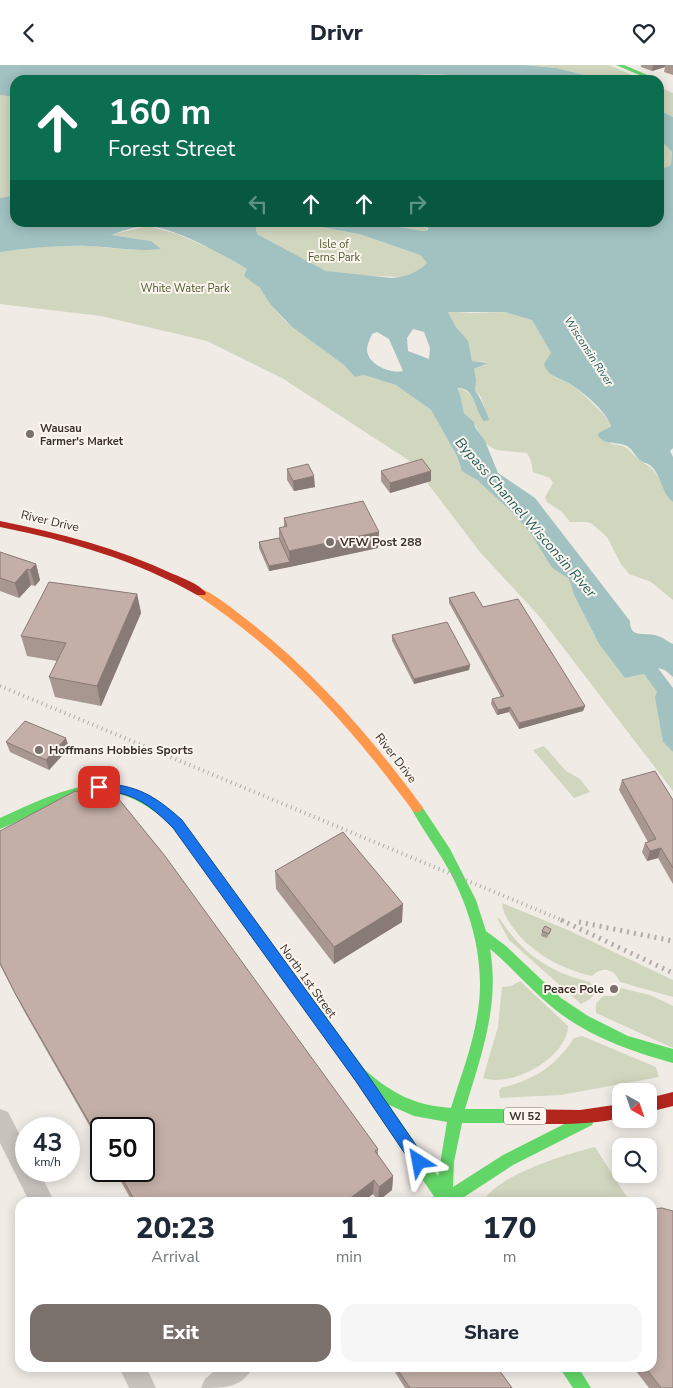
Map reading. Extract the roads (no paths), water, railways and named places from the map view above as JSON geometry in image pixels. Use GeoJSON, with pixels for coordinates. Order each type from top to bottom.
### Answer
{"type":"FeatureCollection","features":[{"type":"Feature","properties":{"kind":"main road"},"geometry":{"type":"LineString","coordinates":[[619,65],[643,75]]}},
{"type":"Feature","properties":{"kind":"main road","name":"River Drive"},"geometry":{"type":"LineString","coordinates":[[0,524],[80,542],[154,569],[211,600],[270,642],[314,683],[348,720],[408,796],[461,879],[474,906],[482,935],[488,979],[485,1013],[476,1054],[455,1115],[444,1165],[444,1197]]}},
{"type":"Feature","properties":{"kind":"main road","name":"North 1st Street"},"geometry":{"type":"LineString","coordinates":[[0,824],[71,791],[99,787],[130,792],[156,804],[178,824],[360,1075],[441,1197]]}},
{"type":"Feature","properties":{"kind":"main road"},"geometry":{"type":"LineString","coordinates":[[482,935],[504,951],[556,1001],[582,1021],[624,1042],[673,1056]]}},
{"type":"Feature","properties":{"kind":"main road","name":"WI 52"},"geometry":{"type":"LineString","coordinates":[[360,1075],[380,1092],[400,1104],[427,1113],[595,1117],[612,1113]]}},
{"type":"Feature","properties":{"kind":"main road"},"geometry":{"type":"LineString","coordinates":[[658,1103],[673,1099]]}},
{"type":"Feature","properties":{"kind":"main road"},"geometry":{"type":"LineString","coordinates":[[452,1197],[508,1160],[595,1117]]}},
{"type":"Feature","properties":{"kind":"main road"},"geometry":{"type":"LineString","coordinates":[[571,1372],[582,1388]]}},
{"type":"Feature","properties":{"kind":"street"},"geometry":{"type":"LineString","coordinates":[[0,1120],[40,1197]]}},
{"type":"Feature","properties":{"kind":"street"},"geometry":{"type":"LineString","coordinates":[[135,1372],[143,1388]]}},
{"type":"Feature","properties":{"kind":"street"},"geometry":{"type":"LineString","coordinates":[[214,1388],[234,1372]]}},
{"type":"Feature","properties":{"kind":"water"},"geometry":{"type":"Polygon","coordinates":[[[0,65],[524,65],[556,68],[585,75],[10,75],[10,96],[0,95],[0,65]]]}},
{"type":"Feature","properties":{"kind":"water"},"geometry":{"type":"Polygon","coordinates":[[[664,112],[673,117],[673,448],[670,451],[673,457],[673,502],[666,494],[655,470],[651,466],[640,460],[627,446],[604,441],[598,436],[599,433],[611,426],[599,408],[572,385],[552,375],[546,369],[544,364],[551,353],[532,320],[505,312],[448,312],[456,327],[468,341],[472,361],[488,363],[474,369],[475,390],[489,420],[484,421],[481,417],[468,391],[457,388],[464,413],[474,422],[475,427],[485,441],[498,473],[535,498],[630,621],[633,631],[640,634],[658,636],[673,644],[673,677],[665,670],[658,668],[673,688],[673,752],[663,742],[655,697],[657,692],[644,674],[625,678],[599,644],[574,595],[569,579],[552,568],[531,534],[515,515],[477,480],[462,471],[457,456],[431,410],[396,385],[364,375],[355,377],[344,365],[291,326],[271,305],[260,288],[244,276],[247,269],[186,237],[154,227],[256,227],[257,234],[326,271],[392,278],[406,275],[427,263],[420,255],[359,234],[321,227],[398,227],[422,231],[428,230],[426,227],[664,227],[664,168],[671,165],[672,152],[664,144],[664,112]],[[413,329],[407,338],[408,351],[429,359],[430,348],[424,332],[413,329]],[[377,332],[372,334],[367,350],[368,355],[376,364],[387,370],[403,371],[389,339],[377,332]]]}},
{"type":"Feature","properties":{"kind":"water"},"geometry":{"type":"Polygon","coordinates":[[[10,196],[10,227],[135,227],[111,235],[151,241],[161,249],[143,250],[66,246],[0,252],[0,198],[10,196]]]}},
{"type":"Feature","properties":{"kind":"railway"},"geometry":{"type":"LineString","coordinates":[[0,686],[564,921]]}},
{"type":"Feature","properties":{"kind":"railway"},"geometry":{"type":"LineString","coordinates":[[561,920],[673,973]]}},
{"type":"Feature","properties":{"kind":"railway"},"geometry":{"type":"LineString","coordinates":[[579,922],[673,941]]}},
{"type":"Feature","properties":{"kind":"place","name":"Wausau Farmer's Market"},"geometry":{"type":"Point","coordinates":[30,434]}},
{"type":"Feature","properties":{"kind":"place","name":"VFW Post 288"},"geometry":{"type":"Point","coordinates":[330,542]}},
{"type":"Feature","properties":{"kind":"place","name":"Hoffmans Hobbies Sports"},"geometry":{"type":"Point","coordinates":[39,750]}},
{"type":"Feature","properties":{"kind":"place","name":"Peace Pole"},"geometry":{"type":"Point","coordinates":[614,989]}},
{"type":"Feature","properties":{"kind":"park label","name":"Isle of Ferns Park"},"geometry":{"type":"Point","coordinates":[334,250]}},
{"type":"Feature","properties":{"kind":"park label","name":"White Water Park"},"geometry":{"type":"Point","coordinates":[185,288]}},
{"type":"Feature","properties":{"kind":"water label","name":"Wisconsin River"},"geometry":{"type":"Point","coordinates":[589,351]}},
{"type":"Feature","properties":{"kind":"water label","name":"Bypass Channel Wisconsin River"},"geometry":{"type":"Point","coordinates":[526,517]}}]}
